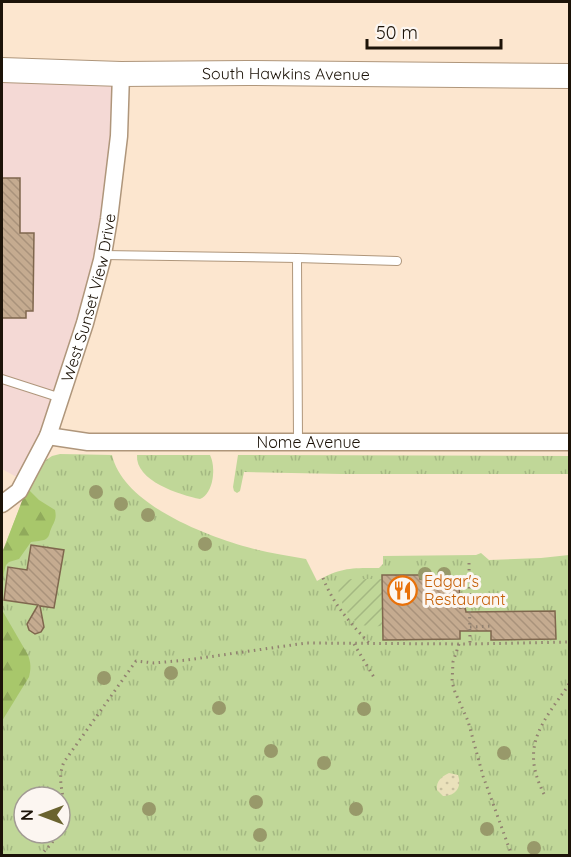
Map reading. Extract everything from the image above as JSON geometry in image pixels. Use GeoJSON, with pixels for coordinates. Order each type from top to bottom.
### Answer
{"type":"FeatureCollection","features":[{"type":"Feature","properties":{"kind":"main road","name":"South Hawkins Avenue"},"geometry":{"type":"LineString","coordinates":[[2,70],[121,74],[237,72],[570,76]]}},
{"type":"Feature","properties":{"kind":"street","name":"West Sunset View Drive"},"geometry":{"type":"LineString","coordinates":[[2,504],[19,492],[48,436],[85,323],[103,255],[117,164],[121,74]]}},
{"type":"Feature","properties":{"kind":"street","name":"Nome Avenue"},"geometry":{"type":"LineString","coordinates":[[48,436],[88,442],[570,442]]}},
{"type":"Feature","properties":{"kind":"lane"},"geometry":{"type":"LineString","coordinates":[[103,255],[398,261]]}},
{"type":"Feature","properties":{"kind":"lane"},"geometry":{"type":"LineString","coordinates":[[297,258],[298,442]]}},
{"type":"Feature","properties":{"kind":"lane"},"geometry":{"type":"LineString","coordinates":[[2,379],[61,398]]}},
{"type":"Feature","properties":{"kind":"path"},"geometry":{"type":"LineString","coordinates":[[469,563],[470,644]]}},
{"type":"Feature","properties":{"kind":"path"},"geometry":{"type":"LineString","coordinates":[[323,578],[346,618],[370,644]]}},
{"type":"Feature","properties":{"kind":"path"},"geometry":{"type":"LineString","coordinates":[[470,627],[491,626]]}},
{"type":"Feature","properties":{"kind":"path"},"geometry":{"type":"LineString","coordinates":[[61,785],[60,777],[64,762],[136,661],[154,663],[187,660],[306,644],[569,644]]}},
{"type":"Feature","properties":{"kind":"path"},"geometry":{"type":"LineString","coordinates":[[354,644],[375,679]]}},
{"type":"Feature","properties":{"kind":"path"},"geometry":{"type":"LineString","coordinates":[[459,644],[453,663],[452,682],[468,721],[483,776],[512,855]]}},
{"type":"Feature","properties":{"kind":"path"},"geometry":{"type":"LineString","coordinates":[[544,794],[537,780],[534,761],[535,740],[543,721],[570,680]]}},
{"type":"Feature","properties":{"kind":"shaded area"},"geometry":{"type":"Polygon","coordinates":[[[2,70],[121,74],[102,260],[24,481],[2,469],[2,70]]]}},
{"type":"Feature","properties":{"kind":"green space"},"geometry":{"type":"Polygon","coordinates":[[[60,454],[112,455],[119,473],[132,488],[168,515],[188,526],[229,542],[306,559],[317,581],[347,569],[379,568],[383,564],[383,556],[476,555],[481,553],[489,560],[569,555],[569,855],[2,855],[2,553],[38,461],[43,462],[60,454]]]}},
{"type":"Feature","properties":{"kind":"green space"},"geometry":{"type":"Polygon","coordinates":[[[137,455],[210,455],[213,473],[211,486],[205,496],[200,499],[171,490],[143,472],[138,464],[137,455]]]}},
{"type":"Feature","properties":{"kind":"green space"},"geometry":{"type":"Polygon","coordinates":[[[238,455],[569,456],[569,474],[244,472],[240,491],[237,493],[233,487],[238,455]]]}},
{"type":"Feature","properties":{"kind":"green space"},"geometry":{"type":"Polygon","coordinates":[[[27,488],[39,500],[55,510],[55,518],[47,538],[31,542],[19,559],[6,565],[2,592],[2,553],[27,488]]]}},
{"type":"Feature","properties":{"kind":"green space"},"geometry":{"type":"Polygon","coordinates":[[[351,579],[382,579],[383,626],[360,624],[350,616],[340,596],[337,583],[351,579]]]}},
{"type":"Feature","properties":{"kind":"green space"},"geometry":{"type":"Polygon","coordinates":[[[2,610],[28,655],[30,666],[29,677],[2,721],[2,610]]]}},
{"type":"Feature","properties":{"kind":"sand"},"geometry":{"type":"Polygon","coordinates":[[[449,773],[458,775],[458,787],[455,793],[443,796],[437,790],[437,784],[449,773]]]}},
{"type":"Feature","properties":{"kind":"building"},"geometry":{"type":"Polygon","coordinates":[[[2,178],[20,178],[20,233],[34,233],[33,311],[26,311],[26,318],[2,318],[2,178]]]}},
{"type":"Feature","properties":{"kind":"building"},"geometry":{"type":"Polygon","coordinates":[[[31,545],[64,550],[54,608],[40,606],[44,627],[41,632],[35,634],[29,630],[27,624],[38,605],[4,600],[8,567],[27,570],[31,545]]]}},
{"type":"Feature","properties":{"kind":"building"},"geometry":{"type":"Polygon","coordinates":[[[382,575],[420,575],[420,579],[459,578],[460,608],[465,607],[466,612],[555,611],[556,639],[491,640],[491,631],[460,631],[460,639],[383,640],[382,575]]]}},
{"type":"Feature","properties":{"kind":"place","name":"Edgar's Restaurant"},"geometry":{"type":"Point","coordinates":[403,590]}}]}
